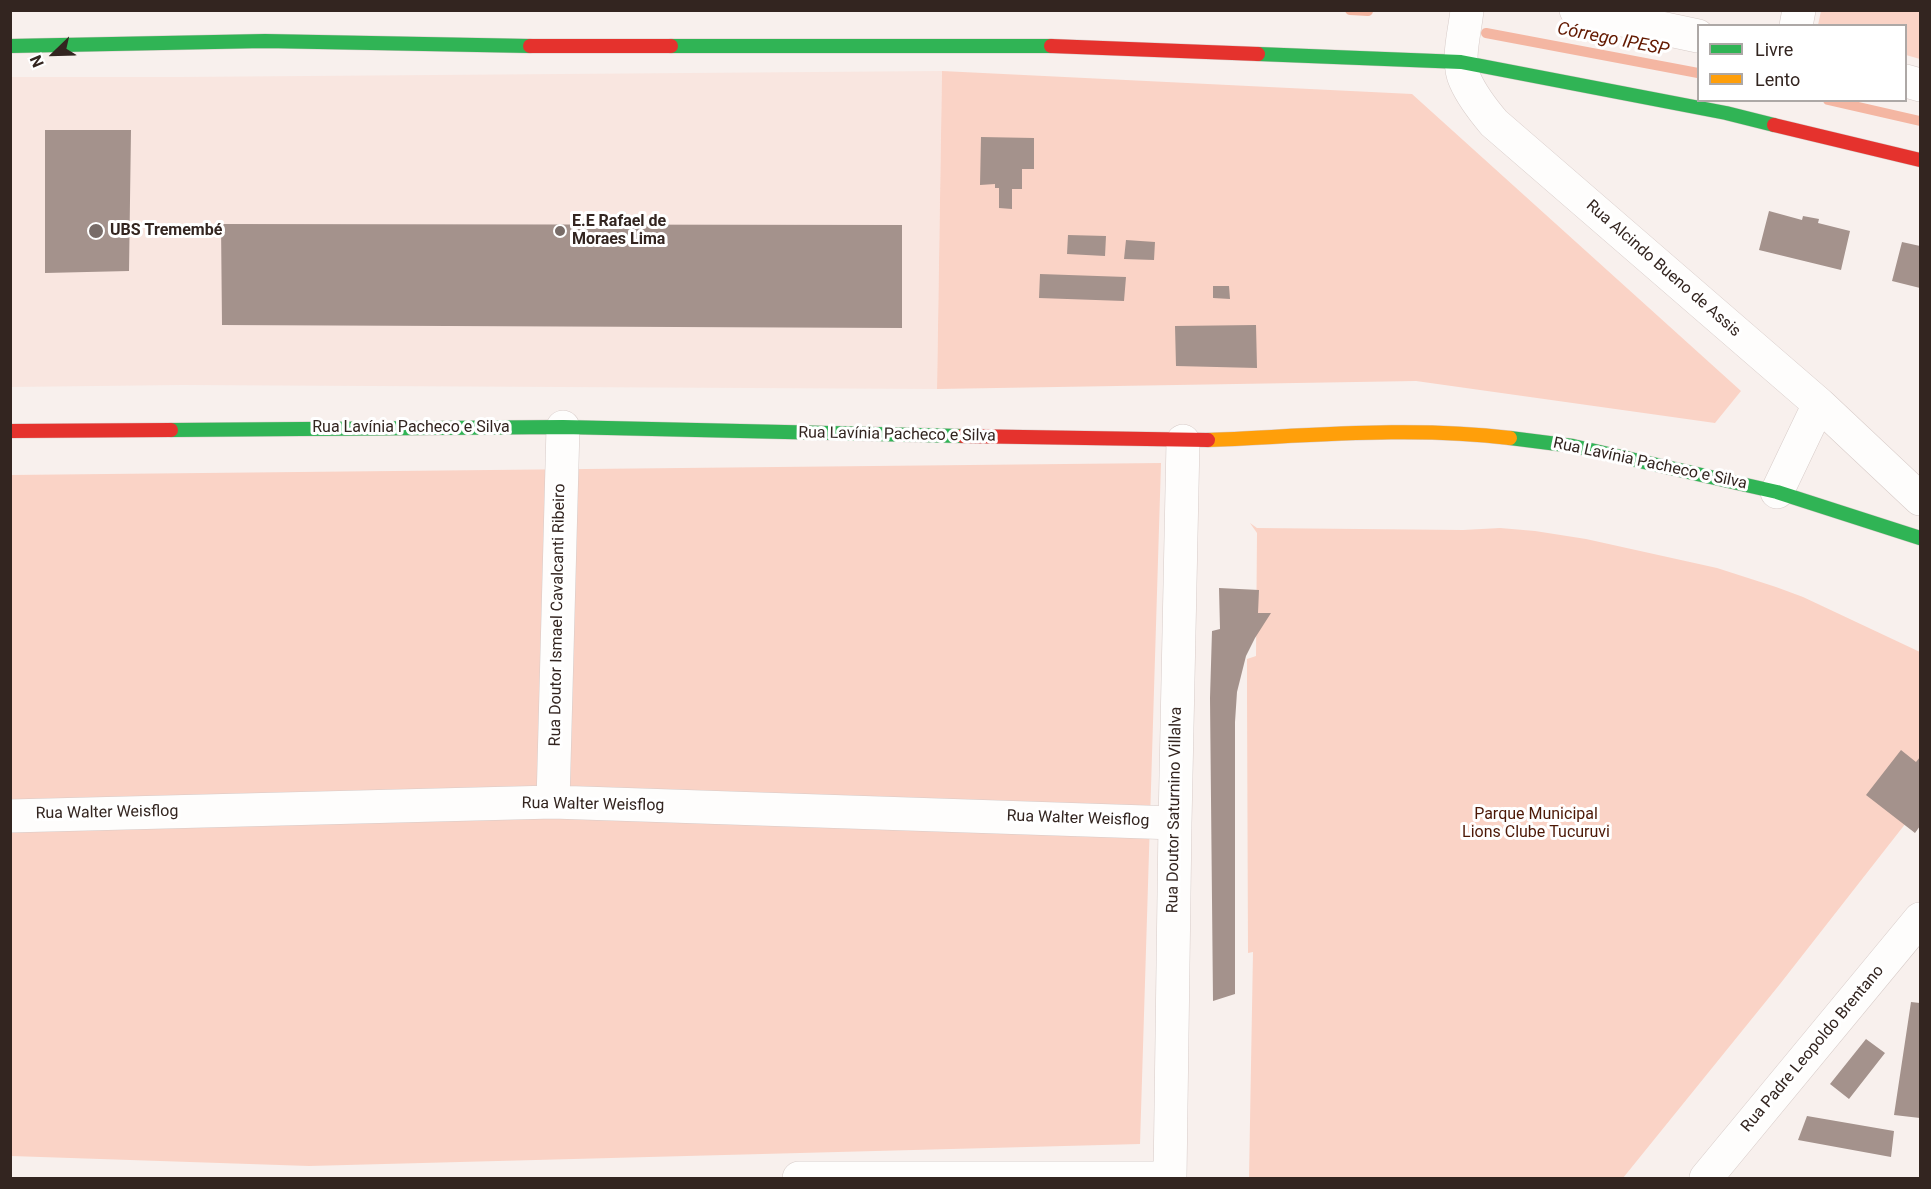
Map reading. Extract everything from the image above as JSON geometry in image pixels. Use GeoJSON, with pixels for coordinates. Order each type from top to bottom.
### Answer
{"type":"FeatureCollection","features":[{"type":"Feature","properties":{"kind":"street","name":"Rua Alcindo Bueno de Assis"},"geometry":{"type":"LineString","coordinates":[[1467,10],[1462,55],[1464,79],[1494,123],[1819,404],[1920,499]]}},
{"type":"Feature","properties":{"kind":"street"},"geometry":{"type":"LineString","coordinates":[[1576,10],[1638,17],[1697,36]]}},
{"type":"Feature","properties":{"kind":"street"},"geometry":{"type":"LineString","coordinates":[[10,46],[265,41],[541,46],[1041,45],[1462,55],[1726,113],[1920,160]]}},
{"type":"Feature","properties":{"kind":"street"},"geometry":{"type":"LineString","coordinates":[[1777,492],[1819,404]]}},
{"type":"Feature","properties":{"kind":"street","name":"Rua Lavínia Pacheco e Silva"},"geometry":{"type":"LineString","coordinates":[[10,430],[563,427],[1183,441],[1385,433],[1474,434],[1573,446],[1777,492],[1920,538]]}},
{"type":"Feature","properties":{"kind":"street","name":"Rua Doutor Ismael Cavalcanti Ribeiro"},"geometry":{"type":"LineString","coordinates":[[553,802],[563,427]]}},
{"type":"Feature","properties":{"kind":"street","name":"Rua Doutor Saturnino Villalva"},"geometry":{"type":"LineString","coordinates":[[1170,1178],[1183,441]]}},
{"type":"Feature","properties":{"kind":"street","name":"Rua Walter Weisflog"},"geometry":{"type":"LineString","coordinates":[[10,816],[553,802],[1175,823]]}},
{"type":"Feature","properties":{"kind":"street","name":"Rua Padre Leopoldo Brentano"},"geometry":{"type":"LineString","coordinates":[[1706,1179],[1920,918]]}},
{"type":"Feature","properties":{"kind":"street"},"geometry":{"type":"LineString","coordinates":[[799,1179],[1170,1178]]}},
{"type":"Feature","properties":{"kind":"shaded area","name":"E.E Rafael de Moraes Lima"},"geometry":{"type":"Polygon","coordinates":[[[942,71],[937,389],[182,385],[11,387],[10,77],[942,71]]]}},
{"type":"Feature","properties":{"kind":"green space"},"geometry":{"type":"Polygon","coordinates":[[[1821,11],[1920,11],[1920,59],[1907,55],[1907,24],[1818,24],[1821,11]]]}},
{"type":"Feature","properties":{"kind":"green space"},"geometry":{"type":"Polygon","coordinates":[[[942,71],[1412,94],[1741,391],[1715,423],[1416,381],[937,389],[942,71]]]}},
{"type":"Feature","properties":{"kind":"green space"},"geometry":{"type":"Polygon","coordinates":[[[1161,463],[1140,1144],[309,1166],[11,1156],[11,475],[1161,463]]]}},
{"type":"Feature","properties":{"kind":"green space","name":"Parque Municipal Lions Clube Tucuruvi"},"geometry":{"type":"Polygon","coordinates":[[[1250,523],[1257,528],[1463,530],[1500,528],[1586,539],[1717,568],[1776,587],[1803,597],[1920,652],[1920,805],[1780,984],[1623,1178],[1249,1178],[1253,952],[1248,953],[1247,659],[1256,656],[1257,533],[1250,523]]]}},
{"type":"Feature","properties":{"kind":"building"},"geometry":{"type":"Polygon","coordinates":[[[45,130],[131,130],[129,271],[45,273],[45,130]]]}},
{"type":"Feature","properties":{"kind":"building"},"geometry":{"type":"Polygon","coordinates":[[[981,137],[1034,138],[1034,169],[1022,169],[1022,189],[1012,189],[1012,209],[999,208],[999,188],[995,188],[995,184],[980,185],[981,137]]]}},
{"type":"Feature","properties":{"kind":"building"},"geometry":{"type":"Polygon","coordinates":[[[1769,211],[1802,220],[1803,216],[1819,219],[1818,223],[1850,231],[1841,270],[1759,250],[1769,211]]]}},
{"type":"Feature","properties":{"kind":"building"},"geometry":{"type":"Polygon","coordinates":[[[221,224],[902,225],[902,328],[222,325],[221,224]]]}},
{"type":"Feature","properties":{"kind":"building"},"geometry":{"type":"Polygon","coordinates":[[[1068,235],[1106,236],[1105,256],[1067,254],[1068,235]]]}},
{"type":"Feature","properties":{"kind":"building"},"geometry":{"type":"Polygon","coordinates":[[[1126,240],[1155,242],[1154,260],[1124,259],[1126,240]]]}},
{"type":"Feature","properties":{"kind":"building"},"geometry":{"type":"Polygon","coordinates":[[[1902,242],[1920,246],[1920,288],[1892,281],[1902,242]]]}},
{"type":"Feature","properties":{"kind":"building"},"geometry":{"type":"Polygon","coordinates":[[[1040,274],[1126,277],[1124,301],[1039,298],[1040,274]]]}},
{"type":"Feature","properties":{"kind":"building"},"geometry":{"type":"Polygon","coordinates":[[[1213,286],[1229,286],[1230,299],[1213,298],[1213,286]]]}},
{"type":"Feature","properties":{"kind":"building"},"geometry":{"type":"Polygon","coordinates":[[[1256,325],[1257,368],[1176,366],[1175,326],[1256,325]]]}},
{"type":"Feature","properties":{"kind":"building"},"geometry":{"type":"Polygon","coordinates":[[[1219,588],[1259,590],[1258,613],[1271,613],[1246,656],[1237,692],[1235,722],[1235,994],[1213,1001],[1210,698],[1212,631],[1220,629],[1219,588]]]}},
{"type":"Feature","properties":{"kind":"building"},"geometry":{"type":"Polygon","coordinates":[[[1901,750],[1916,762],[1920,757],[1920,826],[1915,833],[1866,795],[1901,750]]]}},
{"type":"Feature","properties":{"kind":"building"},"geometry":{"type":"Polygon","coordinates":[[[1911,1002],[1920,1003],[1920,1118],[1894,1115],[1911,1002]]]}},
{"type":"Feature","properties":{"kind":"building"},"geometry":{"type":"Polygon","coordinates":[[[1866,1039],[1885,1053],[1849,1099],[1830,1084],[1866,1039]]]}},
{"type":"Feature","properties":{"kind":"building"},"geometry":{"type":"Polygon","coordinates":[[[1807,1116],[1894,1131],[1891,1157],[1798,1140],[1807,1116]]]}},
{"type":"Feature","properties":{"kind":"waterway","name":"Córrego IPESP"},"geometry":{"type":"LineString","coordinates":[[1350,10],[1368,11]]}},
{"type":"Feature","properties":{"kind":"waterway","name":"Córrego IPESP"},"geometry":{"type":"LineString","coordinates":[[1486,33],[1697,73]]}},
{"type":"Feature","properties":{"kind":"waterway","name":"Córrego IPESP"},"geometry":{"type":"LineString","coordinates":[[1837,102],[1920,121]]}},
{"type":"Feature","properties":{"kind":"traffic: fast"},"geometry":{"type":"LineString","coordinates":[[10,46],[265,41],[530,46]]}},
{"type":"Feature","properties":{"kind":"traffic: fast"},"geometry":{"type":"LineString","coordinates":[[671,46],[1051,46]]}},
{"type":"Feature","properties":{"kind":"traffic: fast"},"geometry":{"type":"LineString","coordinates":[[1258,54],[1461,62],[1726,113],[1774,125]]}},
{"type":"Feature","properties":{"kind":"traffic: fast"},"geometry":{"type":"LineString","coordinates":[[171,430],[563,427],[962,436]]}},
{"type":"Feature","properties":{"kind":"traffic: fast"},"geometry":{"type":"LineString","coordinates":[[1510,438],[1573,446],[1777,492],[1920,538]]}},
{"type":"Feature","properties":{"kind":"traffic: slow"},"geometry":{"type":"LineString","coordinates":[[1208,440],[1397,432],[1472,434],[1510,438]]}},
{"type":"Feature","properties":{"kind":"traffic: jam"},"geometry":{"type":"LineString","coordinates":[[530,46],[671,46]]}},
{"type":"Feature","properties":{"kind":"traffic: jam"},"geometry":{"type":"LineString","coordinates":[[1051,46],[1258,54]]}},
{"type":"Feature","properties":{"kind":"traffic: jam"},"geometry":{"type":"LineString","coordinates":[[1774,125],[1920,160]]}},
{"type":"Feature","properties":{"kind":"traffic: jam"},"geometry":{"type":"LineString","coordinates":[[10,431],[171,430]]}},
{"type":"Feature","properties":{"kind":"traffic: jam"},"geometry":{"type":"LineString","coordinates":[[962,436],[1208,440]]}},
{"type":"Feature","properties":{"kind":"place","name":"UBS Tremembé"},"geometry":{"type":"Point","coordinates":[96,231]}},
{"type":"Feature","properties":{"kind":"place","name":"E.E Rafael de Moraes Lima"},"geometry":{"type":"Point","coordinates":[560,231]}}]}
